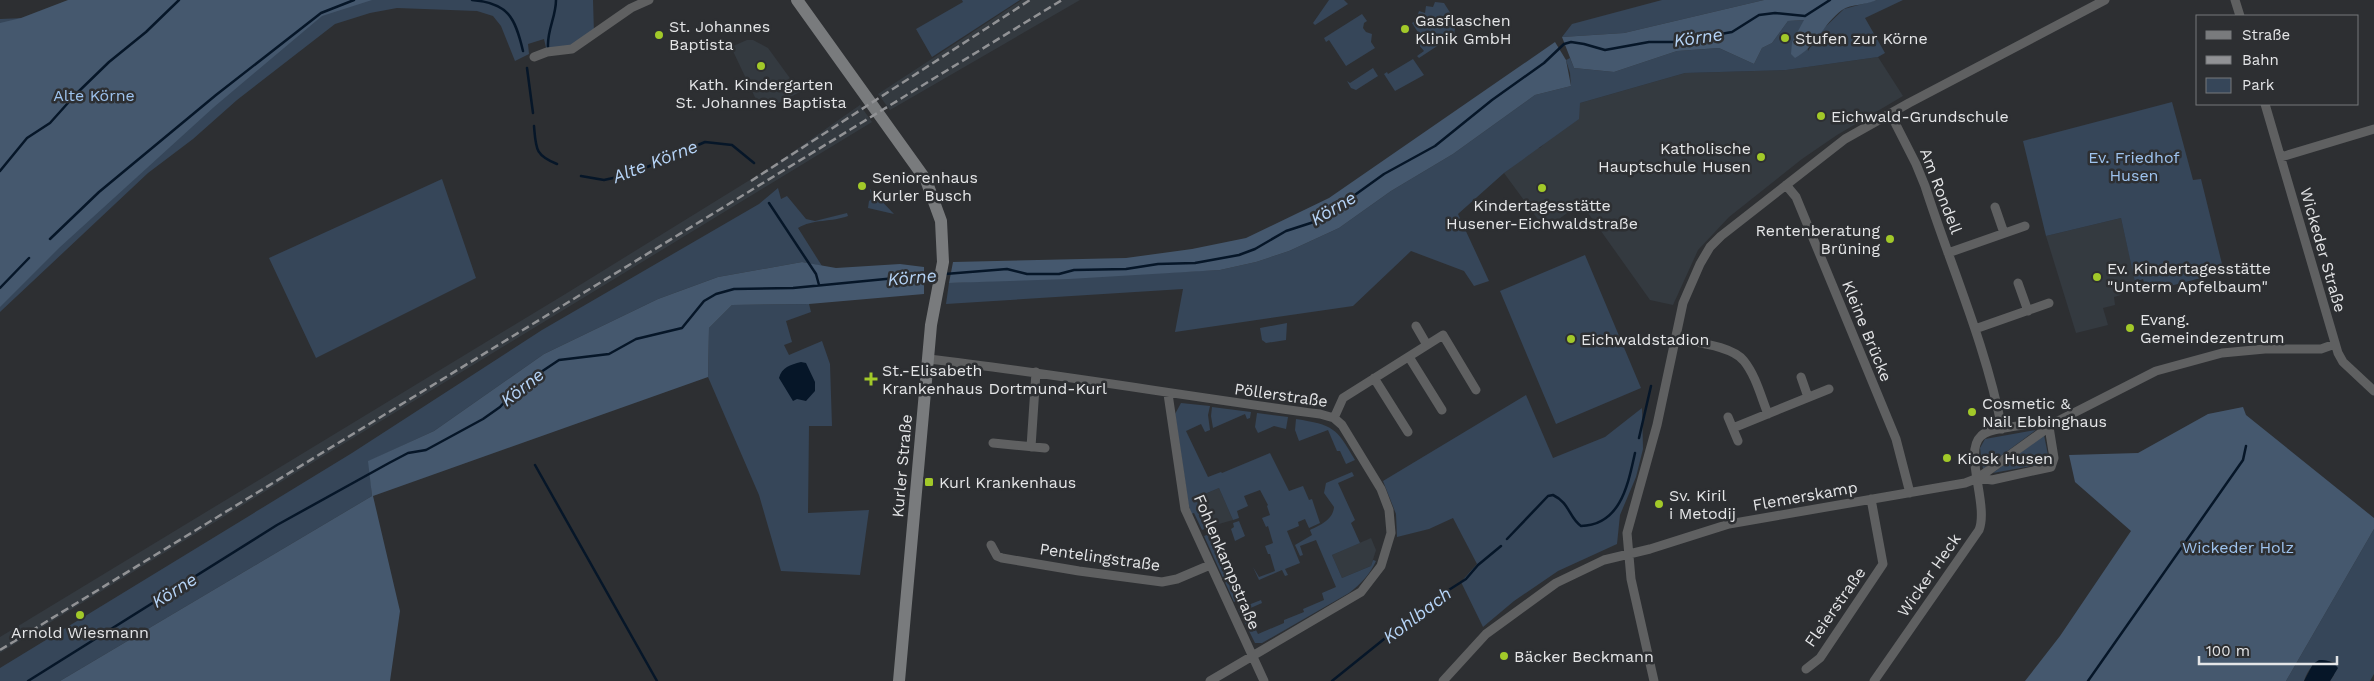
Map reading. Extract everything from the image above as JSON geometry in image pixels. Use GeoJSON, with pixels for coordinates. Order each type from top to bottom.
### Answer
{"type":"FeatureCollection","features":[{"type":"Feature","properties":{"kind":"main road","name":"Kurler Straße"},"geometry":{"type":"LineString","coordinates":[[797,0],[926,180],[941,221],[943,262],[928,359],[899,681]]}},
{"type":"Feature","properties":{"kind":"street"},"geometry":{"type":"LineString","coordinates":[[534,57],[547,52],[572,49],[631,8],[649,0]]}},
{"type":"Feature","properties":{"kind":"street"},"geometry":{"type":"LineString","coordinates":[[1654,681],[1627,554],[1629,521],[1643,479],[1683,304],[1694,276],[1710,248],[1721,236],[1845,139],[2105,0]]}},
{"type":"Feature","properties":{"kind":"street"},"geometry":{"type":"LineString","coordinates":[[2235,0],[2240,15]]}},
{"type":"Feature","properties":{"kind":"street","name":"Wickeder Straße"},"geometry":{"type":"LineString","coordinates":[[2265,105],[2335,344],[2343,362],[2374,391]]}},
{"type":"Feature","properties":{"kind":"street","name":"Am Rondell"},"geometry":{"type":"LineString","coordinates":[[1890,114],[1917,165],[1975,329],[1996,395],[2002,429]]}},
{"type":"Feature","properties":{"kind":"street"},"geometry":{"type":"LineString","coordinates":[[2280,157],[2374,129]]}},
{"type":"Feature","properties":{"kind":"street","name":"Kleine Brücke"},"geometry":{"type":"LineString","coordinates":[[1786,185],[1796,197],[1896,440],[1910,492]]}},
{"type":"Feature","properties":{"kind":"street"},"geometry":{"type":"LineString","coordinates":[[1995,207],[2004,233]]}},
{"type":"Feature","properties":{"kind":"street","name":"Am Rondell"},"geometry":{"type":"LineString","coordinates":[[1948,253],[2025,226]]}},
{"type":"Feature","properties":{"kind":"street"},"geometry":{"type":"LineString","coordinates":[[2018,283],[2028,311]]}},
{"type":"Feature","properties":{"kind":"street"},"geometry":{"type":"LineString","coordinates":[[1975,329],[2049,304]]}},
{"type":"Feature","properties":{"kind":"street"},"geometry":{"type":"LineString","coordinates":[[1416,326],[1427,345]]}},
{"type":"Feature","properties":{"kind":"street"},"geometry":{"type":"LineString","coordinates":[[1334,418],[1343,398],[1443,335],[1476,390]]}},
{"type":"Feature","properties":{"kind":"street"},"geometry":{"type":"LineString","coordinates":[[1676,338],[1720,348],[1743,359],[1768,414]]}},
{"type":"Feature","properties":{"kind":"street","name":"Flemerskamp"},"geometry":{"type":"LineString","coordinates":[[1443,681],[1486,634],[1563,579],[1604,560],[1729,524],[1965,484],[1978,478],[2053,424],[2137,379],[2189,360],[2246,350],[2321,350],[2335,344]]}},
{"type":"Feature","properties":{"kind":"street"},"geometry":{"type":"LineString","coordinates":[[1409,357],[1442,410]]}},
{"type":"Feature","properties":{"kind":"street"},"geometry":{"type":"LineString","coordinates":[[928,359],[1036,372],[1168,394]]}},
{"type":"Feature","properties":{"kind":"street"},"geometry":{"type":"LineString","coordinates":[[1031,447],[1036,372]]}},
{"type":"Feature","properties":{"kind":"street"},"geometry":{"type":"LineString","coordinates":[[1800,377],[1808,397]]}},
{"type":"Feature","properties":{"kind":"street"},"geometry":{"type":"LineString","coordinates":[[1374,378],[1408,432]]}},
{"type":"Feature","properties":{"kind":"street"},"geometry":{"type":"LineString","coordinates":[[1733,428],[1829,389]]}},
{"type":"Feature","properties":{"kind":"street","name":"Pöllerstraße"},"geometry":{"type":"LineString","coordinates":[[1168,394],[1320,414],[1334,418],[1342,425],[1381,489],[1389,510],[1391,522],[1389,547],[1381,566],[1361,592],[1210,681]]}},
{"type":"Feature","properties":{"kind":"street","name":"Fohlenkampstraße"},"geometry":{"type":"LineString","coordinates":[[1168,394],[1181,493],[1185,509],[1264,681]]}},
{"type":"Feature","properties":{"kind":"street"},"geometry":{"type":"LineString","coordinates":[[1728,417],[1738,441]]}},
{"type":"Feature","properties":{"kind":"street","name":"Flemerskamp"},"geometry":{"type":"LineString","coordinates":[[1978,478],[1974,452],[1977,440],[1989,431],[2046,421],[2053,424]]}},
{"type":"Feature","properties":{"kind":"street","name":"Flemerskamp"},"geometry":{"type":"LineString","coordinates":[[1978,478],[1992,480],[2050,467],[2054,458],[2053,424]]}},
{"type":"Feature","properties":{"kind":"street"},"geometry":{"type":"LineString","coordinates":[[993,443],[1045,448]]}},
{"type":"Feature","properties":{"kind":"street","name":"Wicker Heck"},"geometry":{"type":"LineString","coordinates":[[1874,681],[1979,530],[1983,518],[1978,478]]}},
{"type":"Feature","properties":{"kind":"street","name":"Fleierstraße"},"geometry":{"type":"LineString","coordinates":[[1806,669],[1820,658],[1883,564],[1871,500]]}},
{"type":"Feature","properties":{"kind":"street","name":"Pentelingstraße"},"geometry":{"type":"LineString","coordinates":[[991,545],[997,556],[1002,558],[1162,582],[1177,579],[1210,565]]}},
{"type":"Feature","properties":{"kind":"shaded area"},"geometry":{"type":"Polygon","coordinates":[[[1022,0],[1080,0],[890,110],[878,94],[1022,0]]]}},
{"type":"Feature","properties":{"kind":"shaded area","name":"Kath. Kindergarten St. Johannes Baptista"},"geometry":{"type":"Polygon","coordinates":[[[747,40],[753,40],[768,48],[800,92],[765,110],[761,110],[731,47],[747,40]]]}},
{"type":"Feature","properties":{"kind":"shaded area"},"geometry":{"type":"Polygon","coordinates":[[[1878,57],[1903,96],[1837,135],[1802,159],[1729,217],[1698,250],[1673,305],[1650,300],[1581,203],[1545,229],[1504,173],[1536,148],[1540,148],[1580,103],[1685,73],[1786,70],[1878,57]]]}},
{"type":"Feature","properties":{"kind":"shaded area"},"geometry":{"type":"Polygon","coordinates":[[[860,105],[872,122],[0,653],[0,637],[567,293],[774,165],[860,105]]]}},
{"type":"Feature","properties":{"kind":"shaded area","name":"Ev. Kindertagesstätte \"Unterm Apfelbaum\""},"geometry":{"type":"Polygon","coordinates":[[[2121,218],[2136,284],[2120,291],[2121,295],[2114,297],[2115,305],[2103,308],[2108,325],[2076,333],[2046,236],[2121,218]]]}},
{"type":"Feature","properties":{"kind":"shaded area"},"geometry":{"type":"Polygon","coordinates":[[[801,362],[806,363],[815,382],[815,391],[806,401],[797,399],[793,401],[779,378],[784,369],[801,362]]]}},
{"type":"Feature","properties":{"kind":"shaded area"},"geometry":{"type":"Polygon","coordinates":[[[1219,488],[1233,520],[1208,527],[1195,498],[1219,488]]]}},
{"type":"Feature","properties":{"kind":"shaded area"},"geometry":{"type":"Polygon","coordinates":[[[1371,538],[1376,550],[1371,566],[1342,578],[1332,555],[1371,538]]]}},
{"type":"Feature","properties":{"kind":"shaded area"},"geometry":{"type":"Polygon","coordinates":[[[2319,660],[2330,661],[2338,668],[2330,681],[2304,681],[2313,664],[2319,660]]]}},
{"type":"Feature","properties":{"kind":"green space","name":"Alte Körne"},"geometry":{"type":"Polygon","coordinates":[[[68,0],[372,0],[322,16],[214,107],[59,248],[0,307],[0,23],[21,18],[68,0]]]}},
{"type":"Feature","properties":{"kind":"green space","name":"Alte Körne"},"geometry":{"type":"Polygon","coordinates":[[[75,0],[593,0],[594,34],[571,49],[547,52],[544,39],[528,44],[529,54],[515,61],[501,26],[493,16],[477,11],[397,8],[370,13],[335,24],[237,100],[193,139],[148,173],[0,312],[0,19],[24,18],[75,0]]]}},
{"type":"Feature","properties":{"kind":"green space"},"geometry":{"type":"Polygon","coordinates":[[[962,0],[1020,0],[932,57],[916,29],[963,2],[962,0]]]}},
{"type":"Feature","properties":{"kind":"green space"},"geometry":{"type":"Polygon","coordinates":[[[1329,0],[1344,0],[1348,4],[1315,25],[1313,23],[1329,0]]]}},
{"type":"Feature","properties":{"kind":"green space"},"geometry":{"type":"Polygon","coordinates":[[[1662,0],[1764,0],[1624,33],[1562,37],[1572,24],[1662,0]]]}},
{"type":"Feature","properties":{"kind":"green space"},"geometry":{"type":"Polygon","coordinates":[[[1764,0],[1877,0],[1842,10],[1809,48],[1795,58],[1791,54],[1792,42],[1804,20],[1788,21],[1772,43],[1762,48],[1754,64],[1719,48],[1677,51],[1614,72],[1574,68],[1562,37],[1624,33],[1764,0]]]}},
{"type":"Feature","properties":{"kind":"green space"},"geometry":{"type":"Polygon","coordinates":[[[1877,0],[1903,0],[1865,18],[1885,53],[1878,57],[1786,70],[1685,73],[1580,103],[1579,119],[1504,173],[1458,214],[1489,281],[1474,286],[1464,271],[1411,251],[1353,306],[1175,332],[1183,289],[946,304],[949,283],[1220,270],[1256,262],[1289,251],[1339,228],[1391,191],[1453,154],[1535,95],[1571,86],[1566,60],[1570,58],[1574,68],[1614,72],[1677,51],[1719,48],[1754,64],[1762,48],[1772,43],[1788,21],[1804,20],[1808,51],[1821,31],[1844,9],[1877,0]]]}},
{"type":"Feature","properties":{"kind":"green space"},"geometry":{"type":"Polygon","coordinates":[[[1435,2],[1444,3],[1456,22],[1454,35],[1419,58],[1417,56],[1424,51],[1418,44],[1423,40],[1412,23],[1416,20],[1419,11],[1425,13],[1426,6],[1433,7],[1435,2]]]}},
{"type":"Feature","properties":{"kind":"green space"},"geometry":{"type":"Polygon","coordinates":[[[1362,14],[1367,21],[1364,23],[1363,28],[1366,32],[1372,34],[1371,42],[1375,48],[1346,66],[1329,40],[1326,42],[1324,38],[1362,14]]]}},
{"type":"Feature","properties":{"kind":"green space"},"geometry":{"type":"Polygon","coordinates":[[[1555,42],[1566,60],[1571,86],[1535,95],[1453,154],[1391,191],[1339,228],[1289,251],[1256,262],[1220,270],[1069,279],[949,283],[953,262],[1126,258],[1192,249],[1246,238],[1329,198],[1555,42]]]}},
{"type":"Feature","properties":{"kind":"green space"},"geometry":{"type":"Polygon","coordinates":[[[1413,59],[1424,75],[1395,91],[1384,74],[1387,72],[1388,74],[1413,59]]]}},
{"type":"Feature","properties":{"kind":"green space"},"geometry":{"type":"Polygon","coordinates":[[[1373,68],[1378,76],[1356,90],[1351,88],[1347,81],[1350,83],[1373,68]]]}},
{"type":"Feature","properties":{"kind":"green space","name":"Ev. Friedhof Husen"},"geometry":{"type":"Polygon","coordinates":[[[2172,102],[2193,180],[2201,179],[2224,272],[2147,292],[2143,279],[2135,282],[2121,218],[2046,236],[2023,141],[2172,102]]]}},
{"type":"Feature","properties":{"kind":"green space"},"geometry":{"type":"Polygon","coordinates":[[[442,179],[476,278],[316,358],[269,258],[442,179]]]}},
{"type":"Feature","properties":{"kind":"green space"},"geometry":{"type":"Polygon","coordinates":[[[778,188],[781,199],[787,196],[806,219],[815,221],[847,213],[848,216],[842,218],[810,223],[798,228],[822,266],[802,262],[718,277],[658,299],[544,354],[434,431],[369,461],[372,496],[60,681],[0,681],[0,668],[352,453],[542,330],[759,204],[778,188]]]}},
{"type":"Feature","properties":{"kind":"green space"},"geometry":{"type":"Polygon","coordinates":[[[870,189],[894,214],[868,208],[869,201],[872,199],[870,189]]]}},
{"type":"Feature","properties":{"kind":"green space","name":"Eichwaldstadion"},"geometry":{"type":"Polygon","coordinates":[[[1585,255],[1641,388],[1556,424],[1500,291],[1585,255]]]}},
{"type":"Feature","properties":{"kind":"green space"},"geometry":{"type":"Polygon","coordinates":[[[802,262],[836,268],[900,264],[924,267],[924,294],[809,304],[732,305],[709,328],[708,377],[373,496],[400,611],[390,681],[60,681],[372,496],[368,461],[434,431],[544,354],[658,299],[718,277],[802,262]]]}},
{"type":"Feature","properties":{"kind":"green space"},"geometry":{"type":"Polygon","coordinates":[[[809,304],[811,312],[786,321],[792,342],[784,345],[789,355],[822,341],[830,364],[832,426],[809,426],[808,513],[869,510],[860,575],[781,571],[759,495],[708,377],[709,328],[732,305],[809,304]]]}},
{"type":"Feature","properties":{"kind":"green space"},"geometry":{"type":"Polygon","coordinates":[[[1287,323],[1286,340],[1266,343],[1262,340],[1260,328],[1287,323]]]}},
{"type":"Feature","properties":{"kind":"green space"},"geometry":{"type":"Polygon","coordinates":[[[1526,395],[1553,458],[1605,437],[1642,408],[1643,449],[1636,477],[1620,515],[1617,544],[1558,571],[1514,601],[1483,627],[1461,582],[1477,564],[1453,518],[1429,529],[1397,537],[1396,514],[1383,481],[1526,395]]]}},
{"type":"Feature","properties":{"kind":"green space"},"geometry":{"type":"Polygon","coordinates":[[[1181,403],[1210,406],[1208,415],[1210,430],[1205,432],[1201,424],[1186,431],[1208,477],[1270,453],[1289,491],[1303,486],[1309,500],[1312,499],[1320,523],[1309,528],[1305,519],[1298,522],[1299,526],[1287,531],[1300,563],[1285,569],[1288,575],[1285,576],[1282,570],[1259,580],[1253,567],[1259,577],[1275,571],[1270,554],[1268,554],[1265,546],[1273,543],[1268,526],[1266,527],[1262,518],[1270,515],[1268,505],[1260,490],[1244,496],[1248,506],[1237,511],[1239,518],[1233,520],[1219,488],[1195,498],[1208,527],[1215,525],[1202,530],[1194,513],[1191,514],[1175,414],[1181,403]]]}},
{"type":"Feature","properties":{"kind":"green space"},"geometry":{"type":"Polygon","coordinates":[[[1212,407],[1251,412],[1250,418],[1247,419],[1245,414],[1213,428],[1212,407]]]}},
{"type":"Feature","properties":{"kind":"green space","name":"Wickeder Holz"},"geometry":{"type":"Polygon","coordinates":[[[2243,407],[2246,415],[2374,518],[2374,529],[2286,681],[2025,681],[2060,636],[2131,531],[2075,482],[2069,455],[2138,453],[2208,414],[2243,407]]]}},
{"type":"Feature","properties":{"kind":"green space"},"geometry":{"type":"Polygon","coordinates":[[[1257,413],[1288,417],[1286,429],[1274,426],[1258,433],[1255,427],[1257,413]]]}},
{"type":"Feature","properties":{"kind":"green space"},"geometry":{"type":"Polygon","coordinates":[[[1296,419],[1318,423],[1332,429],[1338,434],[1355,460],[1346,464],[1340,451],[1337,451],[1328,430],[1299,441],[1295,430],[1296,419]]]}},
{"type":"Feature","properties":{"kind":"green space"},"geometry":{"type":"Polygon","coordinates":[[[2036,430],[1983,469],[1980,448],[1985,439],[2036,430]]]}},
{"type":"Feature","properties":{"kind":"green space"},"geometry":{"type":"Polygon","coordinates":[[[2044,435],[2048,455],[2043,464],[1993,473],[2044,435]]]}},
{"type":"Feature","properties":{"kind":"green space"},"geometry":{"type":"Polygon","coordinates":[[[1352,472],[1354,476],[1338,483],[1355,520],[1351,523],[1360,543],[1332,555],[1342,578],[1371,566],[1373,560],[1376,561],[1374,566],[1365,578],[1349,593],[1262,643],[1255,643],[1238,609],[1261,600],[1262,603],[1246,610],[1258,634],[1284,623],[1284,620],[1304,612],[1303,609],[1324,600],[1322,593],[1336,587],[1316,540],[1300,546],[1303,555],[1300,556],[1295,545],[1312,535],[1310,530],[1329,519],[1333,512],[1334,507],[1324,493],[1326,483],[1352,472]]]}},
{"type":"Feature","properties":{"kind":"green space"},"geometry":{"type":"Polygon","coordinates":[[[1239,521],[1245,536],[1235,541],[1231,529],[1234,527],[1233,523],[1239,521]]]}},
{"type":"Feature","properties":{"kind":"green space"},"geometry":{"type":"Polygon","coordinates":[[[2374,529],[2374,674],[2370,681],[2330,681],[2334,675],[2335,663],[2324,661],[2312,667],[2304,681],[2286,681],[2374,529]]]}},
{"type":"Feature","properties":{"kind":"green space"},"geometry":{"type":"Polygon","coordinates":[[[1214,532],[1216,535],[1210,538],[1222,567],[1228,564],[1230,567],[1223,570],[1234,596],[1241,593],[1243,598],[1234,602],[1204,536],[1214,532]]]}},
{"type":"Feature","properties":{"kind":"waterway"},"geometry":{"type":"LineString","coordinates":[[0,171],[27,138],[50,123],[109,62],[146,32],[179,0]]}},
{"type":"Feature","properties":{"kind":"waterway","name":"Alte Körne"},"geometry":{"type":"LineString","coordinates":[[50,239],[99,192],[216,95],[321,13],[354,0]]}},
{"type":"Feature","properties":{"kind":"waterway","name":"Alte Körne"},"geometry":{"type":"LineString","coordinates":[[472,0],[494,4],[502,8],[517,29],[523,51]]}},
{"type":"Feature","properties":{"kind":"waterway"},"geometry":{"type":"LineString","coordinates":[[548,47],[556,0]]}},
{"type":"Feature","properties":{"kind":"waterway","name":"Körne"},"geometry":{"type":"LineString","coordinates":[[945,274],[1007,269],[1027,274],[1059,274],[1074,270],[1126,269],[1158,264],[1195,263],[1239,255],[1255,249],[1286,231],[1320,220],[1384,174],[1435,146],[1492,100],[1544,63],[1564,44],[1571,42],[1605,50],[1649,42],[1676,42],[1732,32],[1759,15],[1775,13],[1805,16],[1830,0]]}},
{"type":"Feature","properties":{"kind":"waterway","name":"Alte Körne"},"geometry":{"type":"LineString","coordinates":[[527,68],[533,113]]}},
{"type":"Feature","properties":{"kind":"waterway","name":"Alte Körne"},"geometry":{"type":"LineString","coordinates":[[534,126],[538,150],[544,158],[557,164]]}},
{"type":"Feature","properties":{"kind":"waterway","name":"Alte Körne"},"geometry":{"type":"LineString","coordinates":[[581,176],[604,180],[631,174],[705,142],[732,145],[754,163]]}},
{"type":"Feature","properties":{"kind":"waterway","name":"Alte Körne"},"geometry":{"type":"LineString","coordinates":[[769,203],[816,274],[819,285]]}},
{"type":"Feature","properties":{"kind":"waterway","name":"Alte Körne"},"geometry":{"type":"LineString","coordinates":[[0,288],[29,258]]}},
{"type":"Feature","properties":{"kind":"waterway","name":"Körne"},"geometry":{"type":"LineString","coordinates":[[28,681],[277,525],[408,453],[426,450],[483,419],[500,407],[517,388],[559,360],[609,354],[636,339],[682,328],[704,301],[716,294],[734,289],[793,288],[937,274]]}},
{"type":"Feature","properties":{"kind":"waterway","name":"Kohlbach"},"geometry":{"type":"LineString","coordinates":[[1639,438],[1651,386]]}},
{"type":"Feature","properties":{"kind":"waterway"},"geometry":{"type":"LineString","coordinates":[[2088,681],[2243,460],[2246,446]]}},
{"type":"Feature","properties":{"kind":"waterway","name":"Kohlbach"},"geometry":{"type":"LineString","coordinates":[[1507,539],[1548,496],[1553,495],[1559,498],[1581,526],[1595,524],[1605,519],[1614,511],[1620,501],[1635,453]]}},
{"type":"Feature","properties":{"kind":"waterway"},"geometry":{"type":"LineString","coordinates":[[535,465],[657,681]]}},
{"type":"Feature","properties":{"kind":"waterway","name":"Kohlbach"},"geometry":{"type":"LineString","coordinates":[[1332,681],[1430,602],[1466,579],[1478,565],[1501,546]]}},
{"type":"Feature","properties":{"kind":"railway"},"geometry":{"type":"LineString","coordinates":[[751,181],[1030,0]]}},
{"type":"Feature","properties":{"kind":"railway"},"geometry":{"type":"LineString","coordinates":[[0,650],[1062,0]]}},
{"type":"Feature","properties":{"kind":"place","name":"Gasflaschen Klinik GmbH"},"geometry":{"type":"Point","coordinates":[1405,29]}},
{"type":"Feature","properties":{"kind":"place","name":"St. Johannes Baptista"},"geometry":{"type":"Point","coordinates":[659,35]}},
{"type":"Feature","properties":{"kind":"place","name":"Stufen zur Körne"},"geometry":{"type":"Point","coordinates":[1785,38]}},
{"type":"Feature","properties":{"kind":"place","name":"Kath. Kindergarten St. Johannes Baptista"},"geometry":{"type":"Point","coordinates":[761,66]}},
{"type":"Feature","properties":{"kind":"place","name":"Eichwald-Grundschule"},"geometry":{"type":"Point","coordinates":[1821,116]}},
{"type":"Feature","properties":{"kind":"place","name":"Katholische Hauptschule Husen"},"geometry":{"type":"Point","coordinates":[1761,157]}},
{"type":"Feature","properties":{"kind":"place","name":"Seniorenhaus Kurler Busch"},"geometry":{"type":"Point","coordinates":[862,186]}},
{"type":"Feature","properties":{"kind":"place","name":"Kindertagesstätte Husener-Eichwaldstraße"},"geometry":{"type":"Point","coordinates":[1542,188]}},
{"type":"Feature","properties":{"kind":"place","name":"Rentenberatung Brüning"},"geometry":{"type":"Point","coordinates":[1890,239]}},
{"type":"Feature","properties":{"kind":"place","name":"Ev. Kindertagesstätte \"Unterm Apfelbaum\""},"geometry":{"type":"Point","coordinates":[2097,277]}},
{"type":"Feature","properties":{"kind":"place","name":"Evang. Gemeindezentrum"},"geometry":{"type":"Point","coordinates":[2130,328]}},
{"type":"Feature","properties":{"kind":"place","name":"Eichwaldstadion"},"geometry":{"type":"Point","coordinates":[1571,339]}},
{"type":"Feature","properties":{"kind":"place","name":"St.-Elisabeth Krankenhaus Dortmund-Kurl"},"geometry":{"type":"Point","coordinates":[871,379]}},
{"type":"Feature","properties":{"kind":"place","name":"Cosmetic & Nail Ebbinghaus"},"geometry":{"type":"Point","coordinates":[1972,412]}},
{"type":"Feature","properties":{"kind":"place","name":"Kiosk Husen"},"geometry":{"type":"Point","coordinates":[1947,458]}},
{"type":"Feature","properties":{"kind":"place","name":"Kurl Krankenhaus"},"geometry":{"type":"Point","coordinates":[929,482]}},
{"type":"Feature","properties":{"kind":"place","name":"Sv. Kiril i Metodij"},"geometry":{"type":"Point","coordinates":[1659,504]}},
{"type":"Feature","properties":{"kind":"place","name":"Arnold Wiesmann"},"geometry":{"type":"Point","coordinates":[80,615]}},
{"type":"Feature","properties":{"kind":"place","name":"Bäcker Beckmann"},"geometry":{"type":"Point","coordinates":[1504,656]}}]}
